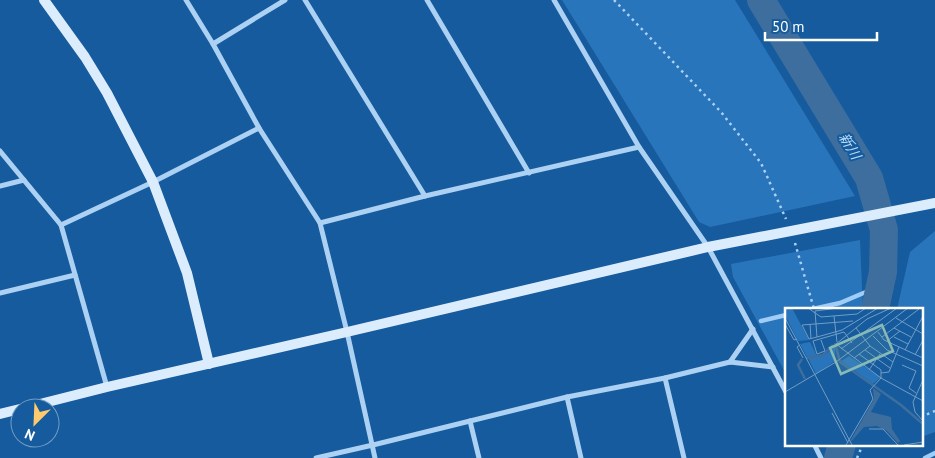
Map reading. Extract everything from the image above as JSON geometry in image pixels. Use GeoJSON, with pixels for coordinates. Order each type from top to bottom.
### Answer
{"type":"FeatureCollection","features":[{"type":"Feature","properties":{"kind":"street"},"geometry":{"type":"LineString","coordinates":[[44,0],[85,57],[107,93],[153,182],[187,273],[209,364]]}},
{"type":"Feature","properties":{"kind":"street"},"geometry":{"type":"LineString","coordinates":[[186,0],[213,44],[259,128],[320,223],[375,458]]}},
{"type":"Feature","properties":{"kind":"street"},"geometry":{"type":"LineString","coordinates":[[213,44],[285,0]]}},
{"type":"Feature","properties":{"kind":"street"},"geometry":{"type":"LineString","coordinates":[[305,0],[425,196]]}},
{"type":"Feature","properties":{"kind":"street"},"geometry":{"type":"LineString","coordinates":[[427,0],[529,173]]}},
{"type":"Feature","properties":{"kind":"street"},"geometry":{"type":"LineString","coordinates":[[554,0],[639,147],[708,247],[785,390]]}},
{"type":"Feature","properties":{"kind":"street"},"geometry":{"type":"LineString","coordinates":[[61,225],[153,182],[259,128]]}},
{"type":"Feature","properties":{"kind":"street"},"geometry":{"type":"LineString","coordinates":[[320,223],[425,196],[639,147]]}},
{"type":"Feature","properties":{"kind":"street"},"geometry":{"type":"LineString","coordinates":[[0,151],[61,225],[107,387]]}},
{"type":"Feature","properties":{"kind":"street"},"geometry":{"type":"LineString","coordinates":[[0,186],[24,180]]}},
{"type":"Feature","properties":{"kind":"street"},"geometry":{"type":"LineString","coordinates":[[60,399],[708,247],[931,204]]}},
{"type":"Feature","properties":{"kind":"street"},"geometry":{"type":"LineString","coordinates":[[0,293],[75,275]]}},
{"type":"Feature","properties":{"kind":"street"},"geometry":{"type":"LineString","coordinates":[[730,362],[753,329]]}},
{"type":"Feature","properties":{"kind":"street"},"geometry":{"type":"LineString","coordinates":[[316,458],[567,397],[665,378],[730,362],[773,367]]}},
{"type":"Feature","properties":{"kind":"street"},"geometry":{"type":"LineString","coordinates":[[665,378],[684,458]]}},
{"type":"Feature","properties":{"kind":"street"},"geometry":{"type":"LineString","coordinates":[[567,397],[581,458]]}},
{"type":"Feature","properties":{"kind":"street"},"geometry":{"type":"LineString","coordinates":[[470,421],[479,458]]}},
{"type":"Feature","properties":{"kind":"street"},"geometry":{"type":"LineString","coordinates":[[815,446],[821,458]]}},
{"type":"Feature","properties":{"kind":"path"},"geometry":{"type":"LineString","coordinates":[[614,0],[721,112],[761,163],[792,231],[813,307]]}},
{"type":"Feature","properties":{"kind":"path"},"geometry":{"type":"LineString","coordinates":[[922,416],[935,411]]}},
{"type":"Feature","properties":{"kind":"path"},"geometry":{"type":"LineString","coordinates":[[857,458],[862,446]]}},
{"type":"Feature","properties":{"kind":"shaded area"},"geometry":{"type":"Polygon","coordinates":[[[562,0],[735,0],[855,196],[710,227],[699,222],[562,0]]]}},
{"type":"Feature","properties":{"kind":"shaded area"},"geometry":{"type":"Polygon","coordinates":[[[935,231],[935,432],[922,437],[922,308],[897,308],[910,252],[935,231]]]}},
{"type":"Feature","properties":{"kind":"shaded area"},"geometry":{"type":"Polygon","coordinates":[[[860,240],[863,308],[785,308],[785,372],[733,277],[731,264],[860,240]]]}},
{"type":"Feature","properties":{"kind":"waterway","name":"新川"},"geometry":{"type":"LineString","coordinates":[[761,0],[869,178],[884,230],[883,272],[875,308]]}},
{"type":"Feature","properties":{"kind":"waterway"},"geometry":{"type":"LineString","coordinates":[[818,308],[840,303],[880,286]]}},
{"type":"Feature","properties":{"kind":"waterway"},"geometry":{"type":"LineString","coordinates":[[761,321],[785,315]]}},
{"type":"Feature","properties":{"kind":"waterway","name":"新川"},"geometry":{"type":"LineString","coordinates":[[838,458],[841,446]]}},
{"type":"Feature","properties":{"kind":"waterway"},"geometry":{"type":"LineString","coordinates":[[925,458],[935,453]]}}]}
